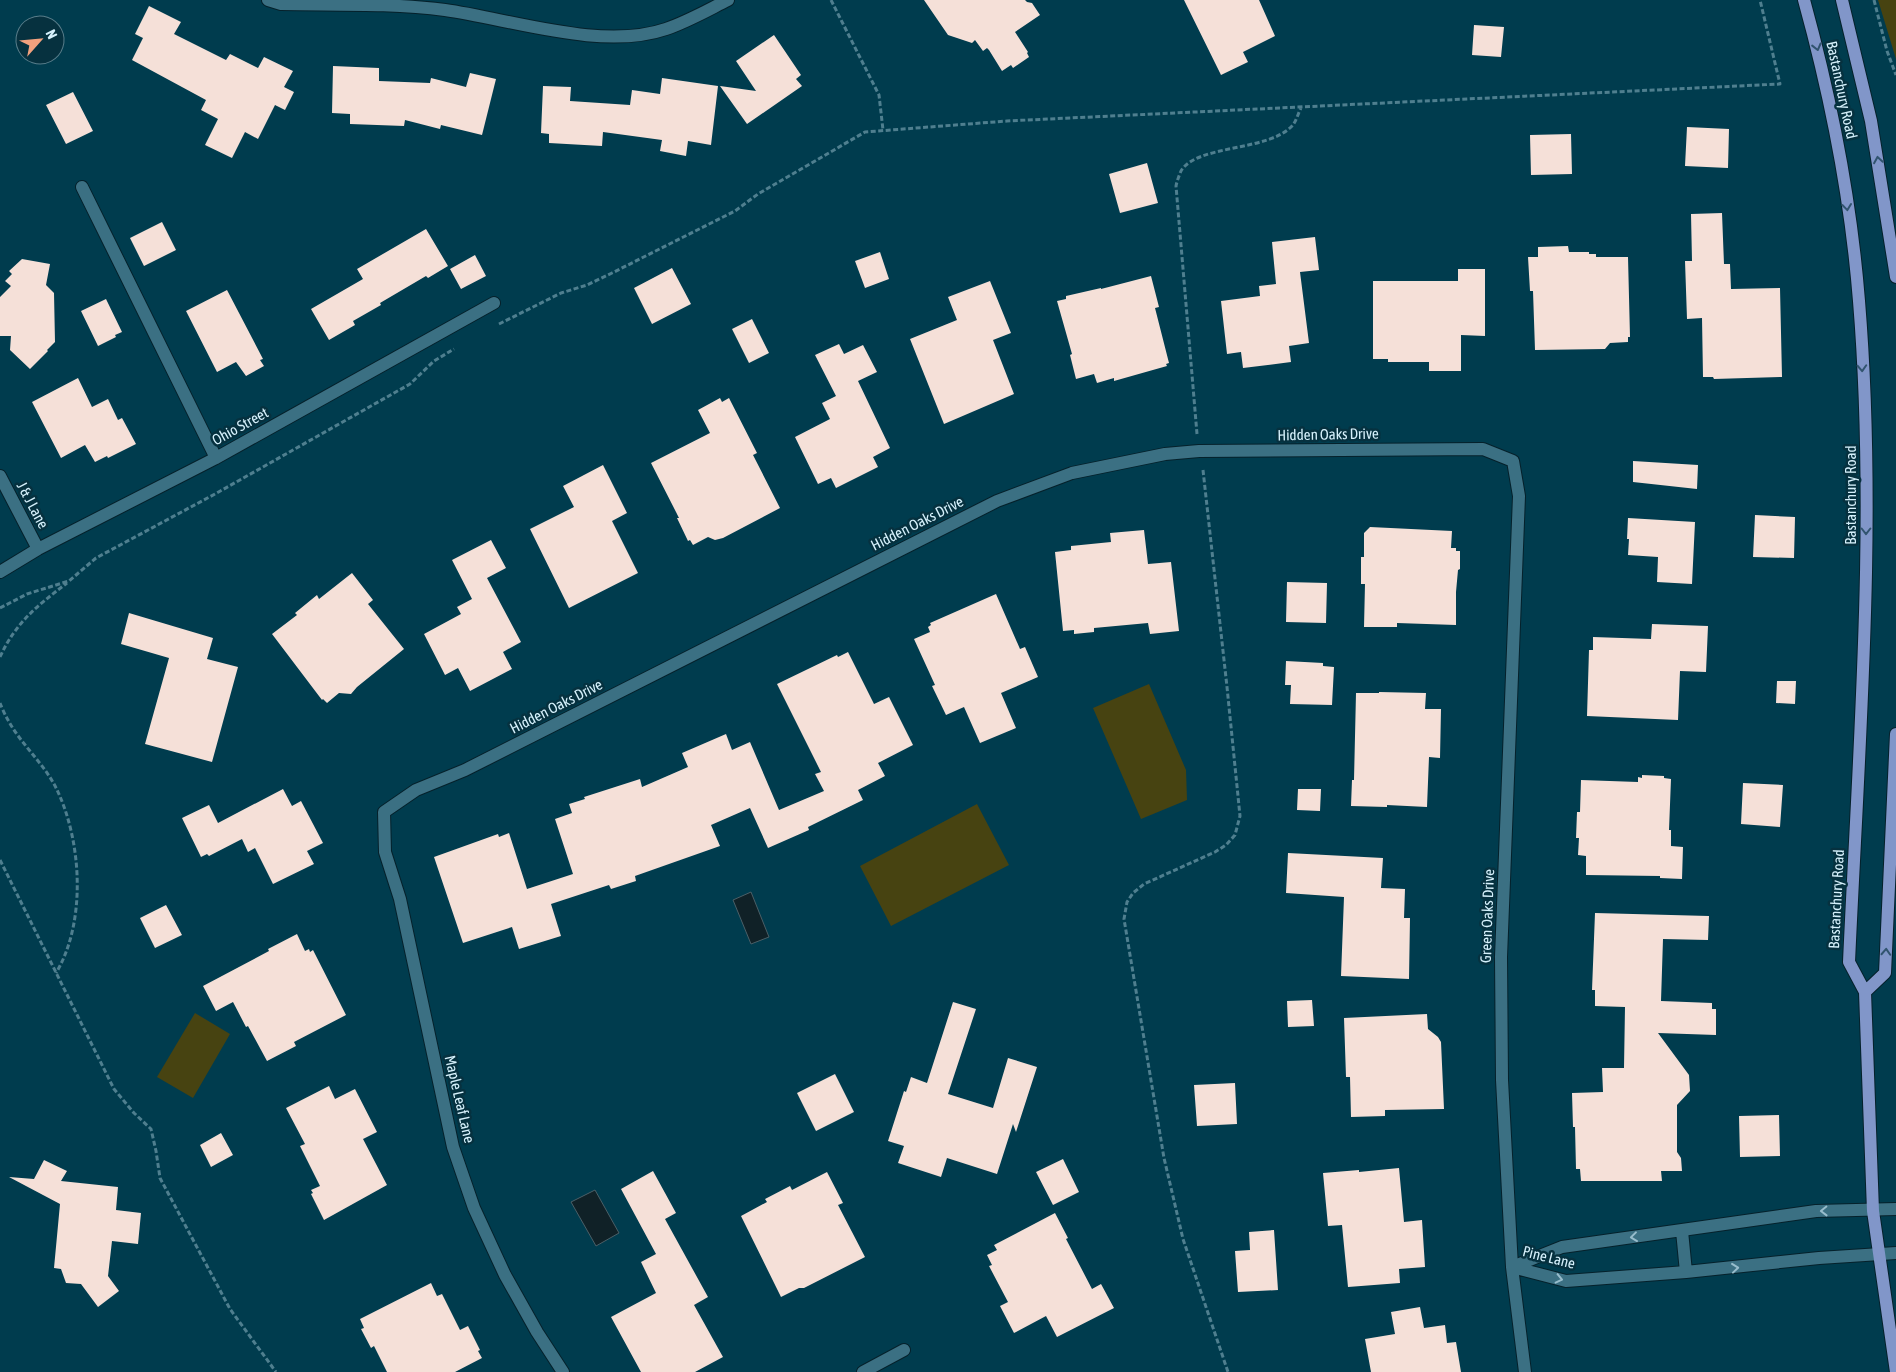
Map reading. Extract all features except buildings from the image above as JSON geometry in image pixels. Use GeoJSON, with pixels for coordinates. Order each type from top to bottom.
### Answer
{"type":"FeatureCollection","features":[{"type":"Feature","properties":{"kind":"main road","name":"Bastanchury Road"},"geometry":{"type":"LineString","coordinates":[[1804,0],[1818,52],[1845,186],[1859,300],[1866,449],[1866,591],[1849,962],[1865,992],[1873,1211],[1896,1372]]}},
{"type":"Feature","properties":{"kind":"main road","name":"Bastanchury Road"},"geometry":{"type":"LineString","coordinates":[[1842,0],[1871,120],[1896,277]]}},
{"type":"Feature","properties":{"kind":"main road"},"geometry":{"type":"LineString","coordinates":[[1865,992],[1885,973],[1896,734]]}},
{"type":"Feature","properties":{"kind":"street"},"geometry":{"type":"LineString","coordinates":[[268,0],[281,4],[445,10],[589,35],[633,36],[666,29],[728,0]]}},
{"type":"Feature","properties":{"kind":"street"},"geometry":{"type":"LineString","coordinates":[[82,187],[216,458]]}},
{"type":"Feature","properties":{"kind":"street","name":"Ohio Street"},"geometry":{"type":"LineString","coordinates":[[0,572],[38,549],[216,458],[494,303]]}},
{"type":"Feature","properties":{"kind":"street","name":"Hidden Oaks Drive"},"geometry":{"type":"LineString","coordinates":[[384,812],[416,790],[465,770],[997,500],[1072,473],[1165,454],[1199,451],[1484,449],[1513,461]]}},
{"type":"Feature","properties":{"kind":"street","name":"Green Oaks Drive"},"geometry":{"type":"LineString","coordinates":[[1513,461],[1519,496],[1501,957],[1502,1114],[1512,1266],[1525,1372]]}},
{"type":"Feature","properties":{"kind":"street","name":"J & J Lane"},"geometry":{"type":"LineString","coordinates":[[0,476],[38,549]]}},
{"type":"Feature","properties":{"kind":"street","name":"Maple Leaf Lane"},"geometry":{"type":"LineString","coordinates":[[384,812],[385,852],[400,899],[453,1147],[474,1208],[505,1275],[537,1332],[563,1372]]}},
{"type":"Feature","properties":{"kind":"street","name":"Pine Lane"},"geometry":{"type":"LineString","coordinates":[[1512,1266],[1562,1246],[1682,1231],[1816,1211],[1896,1209]]}},
{"type":"Feature","properties":{"kind":"street"},"geometry":{"type":"LineString","coordinates":[[1682,1231],[1686,1272]]}},
{"type":"Feature","properties":{"kind":"street","name":"Pine Lane"},"geometry":{"type":"LineString","coordinates":[[1512,1266],[1566,1281],[1686,1272],[1819,1258],[1896,1253]]}},
{"type":"Feature","properties":{"kind":"street"},"geometry":{"type":"LineString","coordinates":[[863,1372],[904,1350]]}},
{"type":"Feature","properties":{"kind":"path"},"geometry":{"type":"LineString","coordinates":[[831,0],[879,95],[883,130]]}},
{"type":"Feature","properties":{"kind":"path"},"geometry":{"type":"LineString","coordinates":[[495,326],[561,293],[587,285],[612,273],[734,211],[758,194],[865,132],[1008,121],[1780,84],[1760,0]]}},
{"type":"Feature","properties":{"kind":"path"},"geometry":{"type":"LineString","coordinates":[[1874,0],[1896,75]]}},
{"type":"Feature","properties":{"kind":"path"},"geometry":{"type":"LineString","coordinates":[[1228,1372],[1183,1239],[1164,1158],[1124,919],[1127,902],[1133,893],[1144,884],[1215,852],[1236,835],[1240,816],[1206,485],[1199,451],[1176,186],[1182,170],[1197,158],[1283,134],[1294,125],[1301,108]]}},
{"type":"Feature","properties":{"kind":"path"},"geometry":{"type":"LineString","coordinates":[[0,657],[8,638],[32,610],[96,558],[216,494],[410,384],[434,362],[456,348]]}},
{"type":"Feature","properties":{"kind":"path"},"geometry":{"type":"LineString","coordinates":[[0,608],[26,594],[69,581]]}},
{"type":"Feature","properties":{"kind":"path"},"geometry":{"type":"LineString","coordinates":[[0,703],[8,721],[38,760],[58,791],[69,823],[78,880],[77,909],[63,960],[55,973]]}},
{"type":"Feature","properties":{"kind":"path"},"geometry":{"type":"LineString","coordinates":[[0,860],[114,1089],[151,1129],[160,1178],[230,1310],[276,1372]]}},
{"type":"Feature","properties":{"kind":"shaded area"},"geometry":{"type":"Polygon","coordinates":[[[1878,0],[1896,0],[1896,59],[1878,0]]]}},
{"type":"Feature","properties":{"kind":"shaded area"},"geometry":{"type":"Polygon","coordinates":[[[1149,684],[1186,770],[1187,800],[1141,819],[1093,708],[1149,684]]]}},
{"type":"Feature","properties":{"kind":"shaded area"},"geometry":{"type":"Polygon","coordinates":[[[977,804],[1009,865],[891,926],[860,866],[977,804]]]}},
{"type":"Feature","properties":{"kind":"shaded area"},"geometry":{"type":"Polygon","coordinates":[[[751,892],[769,937],[751,944],[733,900],[751,892]]]}},
{"type":"Feature","properties":{"kind":"shaded area"},"geometry":{"type":"Polygon","coordinates":[[[195,1013],[230,1034],[193,1098],[157,1077],[195,1013]]]}},
{"type":"Feature","properties":{"kind":"shaded area"},"geometry":{"type":"Polygon","coordinates":[[[595,1190],[619,1233],[596,1246],[571,1202],[595,1190]]]}}]}
